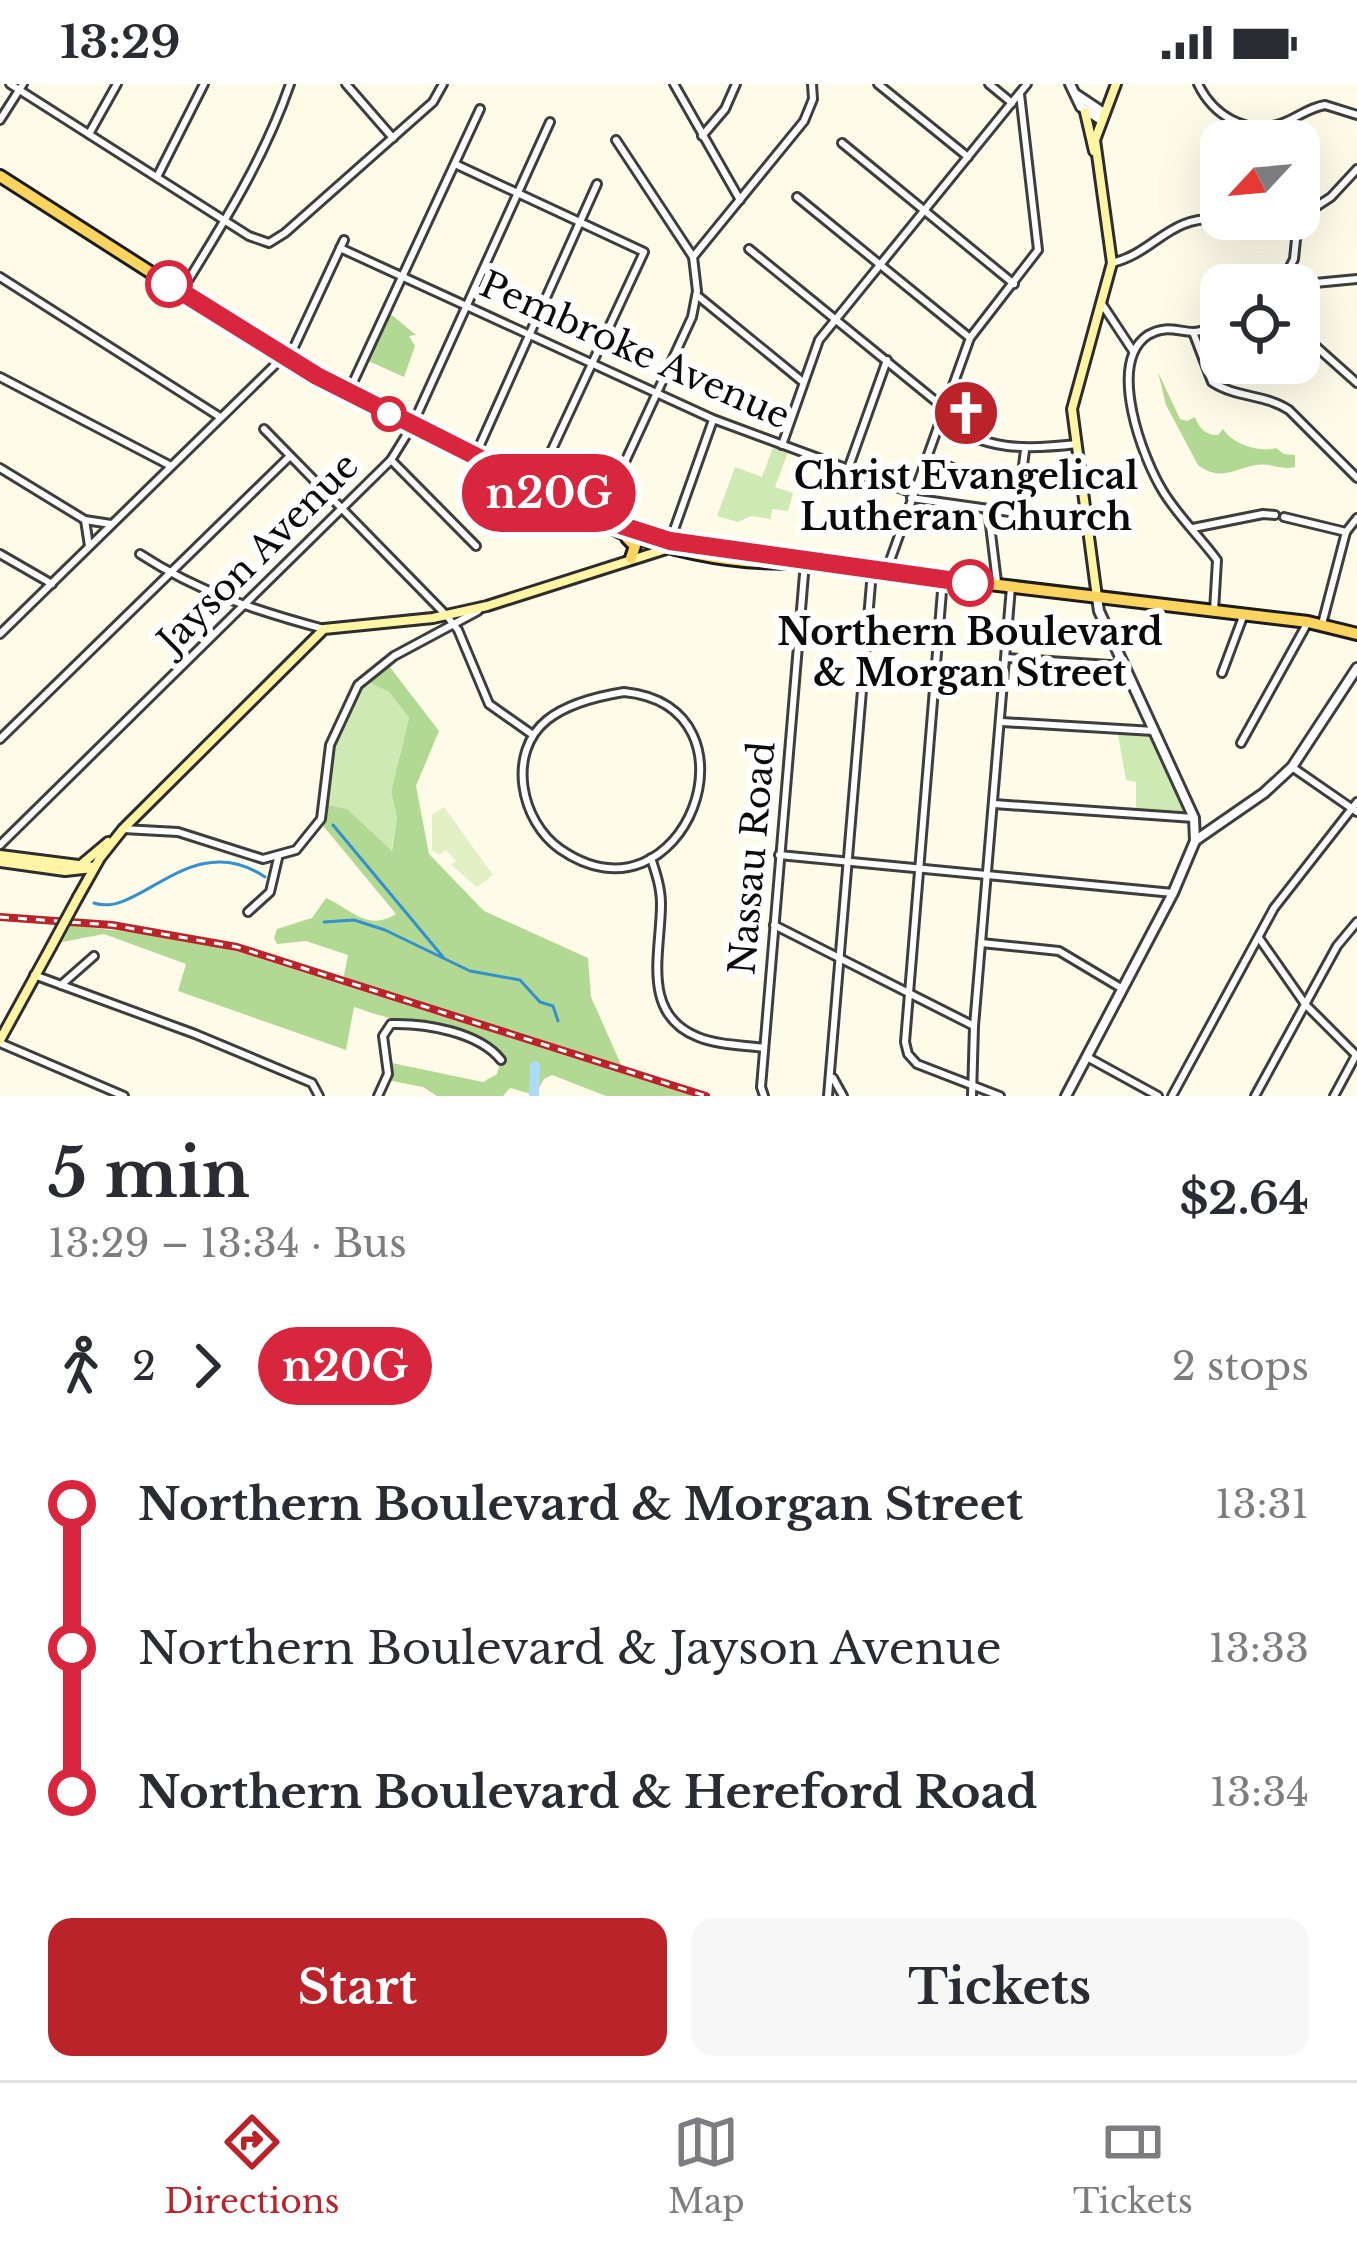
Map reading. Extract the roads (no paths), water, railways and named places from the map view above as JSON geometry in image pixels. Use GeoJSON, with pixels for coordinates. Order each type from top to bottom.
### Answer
{"type":"FeatureCollection","features":[{"type":"Feature","properties":{"kind":"main road"},"geometry":{"type":"LineString","coordinates":[[1097,597],[1072,409],[1112,263],[1096,134],[1116,84]]}},
{"type":"Feature","properties":{"kind":"main road"},"geometry":{"type":"LineString","coordinates":[[1085,112],[1096,156]]}},
{"type":"Feature","properties":{"kind":"main road"},"geometry":{"type":"LineString","coordinates":[[0,176],[285,358],[598,518],[634,546],[631,558]]}},
{"type":"Feature","properties":{"kind":"main road"},"geometry":{"type":"LineString","coordinates":[[598,518],[668,545]]}},
{"type":"Feature","properties":{"kind":"main road"},"geometry":{"type":"LineString","coordinates":[[620,532],[778,563],[805,562],[1244,614],[1322,624],[1357,634]]}},
{"type":"Feature","properties":{"kind":"main road"},"geometry":{"type":"LineString","coordinates":[[82,863],[123,829],[324,629],[487,607],[668,545]]}},
{"type":"Feature","properties":{"kind":"main road"},"geometry":{"type":"LineString","coordinates":[[0,1041],[94,867],[123,829]]}},
{"type":"Feature","properties":{"kind":"main road"},"geometry":{"type":"LineString","coordinates":[[0,859],[94,867]]}},
{"type":"Feature","properties":{"kind":"main road"},"geometry":{"type":"LineString","coordinates":[[0,859],[65,871],[94,867]]}},
{"type":"Feature","properties":{"kind":"street"},"geometry":{"type":"LineString","coordinates":[[10,84],[262,242],[276,240],[393,138],[433,102],[443,84]]}},
{"type":"Feature","properties":{"kind":"street"},"geometry":{"type":"LineString","coordinates":[[89,134],[117,84]]}},
{"type":"Feature","properties":{"kind":"street"},"geometry":{"type":"LineString","coordinates":[[158,178],[204,84]]}},
{"type":"Feature","properties":{"kind":"street"},"geometry":{"type":"LineString","coordinates":[[182,292],[267,145],[290,84]]}},
{"type":"Feature","properties":{"kind":"street"},"geometry":{"type":"LineString","coordinates":[[346,84],[393,138]]}},
{"type":"Feature","properties":{"kind":"street"},"geometry":{"type":"LineString","coordinates":[[674,84],[740,200]]}},
{"type":"Feature","properties":{"kind":"street"},"geometry":{"type":"LineString","coordinates":[[702,136],[724,109],[736,84]]}},
{"type":"Feature","properties":{"kind":"street"},"geometry":{"type":"LineString","coordinates":[[693,257],[804,121],[812,84]]}},
{"type":"Feature","properties":{"kind":"street"},"geometry":{"type":"LineString","coordinates":[[878,84],[968,157]]}},
{"type":"Feature","properties":{"kind":"street"},"geometry":{"type":"LineString","coordinates":[[989,84],[1012,103]]}},
{"type":"Feature","properties":{"kind":"street"},"geometry":{"type":"LineString","coordinates":[[782,445],[819,340],[1028,84]]}},
{"type":"Feature","properties":{"kind":"street"},"geometry":{"type":"LineString","coordinates":[[1070,84],[1085,112],[1102,117]]}},
{"type":"Feature","properties":{"kind":"street"},"geometry":{"type":"LineString","coordinates":[[1198,84],[1221,113],[1251,126],[1278,125],[1325,105],[1357,116]]}},
{"type":"Feature","properties":{"kind":"street"},"geometry":{"type":"LineString","coordinates":[[0,120],[21,87]]}},
{"type":"Feature","properties":{"kind":"street"},"geometry":{"type":"LineString","coordinates":[[828,1096],[879,572],[970,338],[1033,260],[1039,244],[1020,94]]}},
{"type":"Feature","properties":{"kind":"street"},"geometry":{"type":"LineString","coordinates":[[1076,94],[1102,117]]}},
{"type":"Feature","properties":{"kind":"street"},"geometry":{"type":"LineString","coordinates":[[349,392],[481,109]]}},
{"type":"Feature","properties":{"kind":"street"},"geometry":{"type":"LineString","coordinates":[[1001,117],[1013,115],[1024,124]]}},
{"type":"Feature","properties":{"kind":"street","name":"Jayson Avenue"},"geometry":{"type":"LineString","coordinates":[[0,845],[391,460],[412,426],[550,122]]}},
{"type":"Feature","properties":{"kind":"street"},"geometry":{"type":"LineString","coordinates":[[598,518],[692,317],[697,296],[693,257],[616,140]]}},
{"type":"Feature","properties":{"kind":"street"},"geometry":{"type":"LineString","coordinates":[[842,143],[1014,284]]}},
{"type":"Feature","properties":{"kind":"street"},"geometry":{"type":"LineString","coordinates":[[455,164],[641,249],[643,254],[535,486]]}},
{"type":"Feature","properties":{"kind":"street"},"geometry":{"type":"LineString","coordinates":[[1320,204],[1357,169]]}},
{"type":"Feature","properties":{"kind":"street"},"geometry":{"type":"LineString","coordinates":[[475,456],[597,184]]}},
{"type":"Feature","properties":{"kind":"street"},"geometry":{"type":"LineString","coordinates":[[796,197],[970,338]]}},
{"type":"Feature","properties":{"kind":"street"},"geometry":{"type":"LineString","coordinates":[[1112,263],[1138,257],[1178,224],[1200,221]]}},
{"type":"Feature","properties":{"kind":"street","name":"Pembroke Avenue"},"geometry":{"type":"LineString","coordinates":[[285,358],[342,244],[403,277],[713,419],[912,496],[1088,523]]}},
{"type":"Feature","properties":{"kind":"street"},"geometry":{"type":"LineString","coordinates":[[749,249],[944,408]]}},
{"type":"Feature","properties":{"kind":"street"},"geometry":{"type":"LineString","coordinates":[[0,277],[220,417]]}},
{"type":"Feature","properties":{"kind":"street"},"geometry":{"type":"LineString","coordinates":[[1320,283],[1357,279]]}},
{"type":"Feature","properties":{"kind":"street"},"geometry":{"type":"LineString","coordinates":[[697,296],[803,382]]}},
{"type":"Feature","properties":{"kind":"street"},"geometry":{"type":"LineString","coordinates":[[1102,303],[1133,351]]}},
{"type":"Feature","properties":{"kind":"street"},"geometry":{"type":"LineString","coordinates":[[1200,330],[1163,329],[1145,338],[1133,351],[1129,372],[1136,424],[1153,474],[1216,560],[1214,611]]}},
{"type":"Feature","properties":{"kind":"street"},"geometry":{"type":"LineString","coordinates":[[1193,332],[1211,382],[1238,395],[1279,403],[1357,478]]}},
{"type":"Feature","properties":{"kind":"street"},"geometry":{"type":"LineString","coordinates":[[1320,350],[1357,383]]}},
{"type":"Feature","properties":{"kind":"street"},"geometry":{"type":"LineString","coordinates":[[0,634],[285,358]]}},
{"type":"Feature","properties":{"kind":"street"},"geometry":{"type":"LineString","coordinates":[[848,469],[887,360]]}},
{"type":"Feature","properties":{"kind":"street"},"geometry":{"type":"LineString","coordinates":[[0,377],[171,466]]}},
{"type":"Feature","properties":{"kind":"street"},"geometry":{"type":"LineString","coordinates":[[668,545],[713,419]]}},
{"type":"Feature","properties":{"kind":"street"},"geometry":{"type":"LineString","coordinates":[[940,419],[988,445],[1025,450],[1078,444]]}},
{"type":"Feature","properties":{"kind":"street"},"geometry":{"type":"LineString","coordinates":[[264,429],[454,624],[484,697],[533,735]]}},
{"type":"Feature","properties":{"kind":"street"},"geometry":{"type":"LineString","coordinates":[[923,464],[1021,481],[1025,450]]}},
{"type":"Feature","properties":{"kind":"street"},"geometry":{"type":"LineString","coordinates":[[0,739],[290,456]]}},
{"type":"Feature","properties":{"kind":"street"},"geometry":{"type":"LineString","coordinates":[[391,460],[476,545]]}},
{"type":"Feature","properties":{"kind":"street"},"geometry":{"type":"LineString","coordinates":[[0,468],[85,520],[112,524]]}},
{"type":"Feature","properties":{"kind":"street"},"geometry":{"type":"LineString","coordinates":[[972,1096],[969,1085],[1006,658],[1004,586],[988,509]]}},
{"type":"Feature","properties":{"kind":"street"},"geometry":{"type":"LineString","coordinates":[[1193,528],[1263,514],[1346,532]]}},
{"type":"Feature","properties":{"kind":"street"},"geometry":{"type":"LineString","coordinates":[[1322,624],[1346,532],[1357,518]]}},
{"type":"Feature","properties":{"kind":"street"},"geometry":{"type":"LineString","coordinates":[[85,520],[89,547]]}},
{"type":"Feature","properties":{"kind":"street"},"geometry":{"type":"LineString","coordinates":[[0,554],[52,584]]}},
{"type":"Feature","properties":{"kind":"street"},"geometry":{"type":"LineString","coordinates":[[140,554],[170,574],[242,607],[324,629]]}},
{"type":"Feature","properties":{"kind":"street","name":"Nassau Road"},"geometry":{"type":"LineString","coordinates":[[762,1091],[805,562]]}},
{"type":"Feature","properties":{"kind":"street"},"geometry":{"type":"LineString","coordinates":[[943,579],[907,992],[908,1054],[917,1064],[1000,1096]]}},
{"type":"Feature","properties":{"kind":"street"},"geometry":{"type":"LineString","coordinates":[[1066,1096],[1173,893],[1195,841],[1194,818],[1097,597]]}},
{"type":"Feature","properties":{"kind":"street"},"geometry":{"type":"LineString","coordinates":[[123,829],[178,832],[263,859],[296,850],[308,841],[321,819],[330,745],[358,685],[394,656],[487,607]]}},
{"type":"Feature","properties":{"kind":"street"},"geometry":{"type":"LineString","coordinates":[[1222,673],[1244,614]]}},
{"type":"Feature","properties":{"kind":"street"},"geometry":{"type":"LineString","coordinates":[[1241,743],[1308,622]]}},
{"type":"Feature","properties":{"kind":"street"},"geometry":{"type":"LineString","coordinates":[[1006,658],[1125,666]]}},
{"type":"Feature","properties":{"kind":"street"},"geometry":{"type":"LineString","coordinates":[[1195,841],[1264,794],[1292,766],[1357,668]]}},
{"type":"Feature","properties":{"kind":"street"},"geometry":{"type":"LineString","coordinates":[[613,694],[650,697],[672,711],[695,745],[701,782],[685,830],[651,858],[631,865],[609,866],[570,855],[552,843],[534,819],[524,790],[524,766],[533,735],[563,710],[613,694]]}},
{"type":"Feature","properties":{"kind":"street"},"geometry":{"type":"LineString","coordinates":[[1000,722],[1154,731]]}},
{"type":"Feature","properties":{"kind":"street"},"geometry":{"type":"LineString","coordinates":[[1172,1096],[1274,908],[1356,808],[1292,766]]}},
{"type":"Feature","properties":{"kind":"street"},"geometry":{"type":"LineString","coordinates":[[993,804],[1194,818]]}},
{"type":"Feature","properties":{"kind":"street"},"geometry":{"type":"LineString","coordinates":[[778,855],[1173,893]]}},
{"type":"Feature","properties":{"kind":"street"},"geometry":{"type":"LineString","coordinates":[[248,912],[271,892],[278,858]]}},
{"type":"Feature","properties":{"kind":"street"},"geometry":{"type":"LineString","coordinates":[[651,858],[660,890],[655,974],[664,1008],[697,1037],[764,1048]]}},
{"type":"Feature","properties":{"kind":"street"},"geometry":{"type":"LineString","coordinates":[[1255,1096],[1337,946],[1357,922]]}},
{"type":"Feature","properties":{"kind":"street"},"geometry":{"type":"LineString","coordinates":[[772,924],[974,1026]]}},
{"type":"Feature","properties":{"kind":"street"},"geometry":{"type":"LineString","coordinates":[[1258,937],[1305,1004],[1356,1055],[1334,1096]]}},
{"type":"Feature","properties":{"kind":"street"},"geometry":{"type":"LineString","coordinates":[[981,944],[1059,951],[1120,988]]}},
{"type":"Feature","properties":{"kind":"street"},"geometry":{"type":"LineString","coordinates":[[61,985],[94,956]]}},
{"type":"Feature","properties":{"kind":"street"},"geometry":{"type":"LineString","coordinates":[[34,975],[314,1084],[319,1096]]}},
{"type":"Feature","properties":{"kind":"street"},"geometry":{"type":"LineString","coordinates":[[377,1096],[387,1080],[383,1036],[391,1024],[430,1027],[467,1039],[492,1050],[501,1060]]}},
{"type":"Feature","properties":{"kind":"street"},"geometry":{"type":"LineString","coordinates":[[0,1041],[124,1096]]}},
{"type":"Feature","properties":{"kind":"street"},"geometry":{"type":"LineString","coordinates":[[1084,1056],[1158,1096]]}},
{"type":"Feature","properties":{"kind":"street"},"geometry":{"type":"LineString","coordinates":[[831,1074],[843,1096]]}},
{"type":"Feature","properties":{"kind":"waterway"},"geometry":{"type":"LineString","coordinates":[[333,825],[443,957]]}},
{"type":"Feature","properties":{"kind":"waterway"},"geometry":{"type":"LineString","coordinates":[[94,903],[129,899],[190,867],[213,862],[238,864],[265,877]]}},
{"type":"Feature","properties":{"kind":"waterway"},"geometry":{"type":"LineString","coordinates":[[324,922],[354,920],[470,971],[520,980],[540,1002],[553,1006],[558,1021]]}},
{"type":"Feature","properties":{"kind":"waterway"},"geometry":{"type":"LineString","coordinates":[[534,1096],[535,1066]]}},
{"type":"Feature","properties":{"kind":"railway"},"geometry":{"type":"LineString","coordinates":[[0,917],[112,925],[237,947],[706,1096]]}},
{"type":"Feature","properties":{"kind":"place","name":"Christ Evangelical Lutheran Church"},"geometry":{"type":"Point","coordinates":[966,413]}},
{"type":"Feature","properties":{"kind":"place","name":"Northern Boulevard & Morgan Street"},"geometry":{"type":"Point","coordinates":[970,583]}}]}
